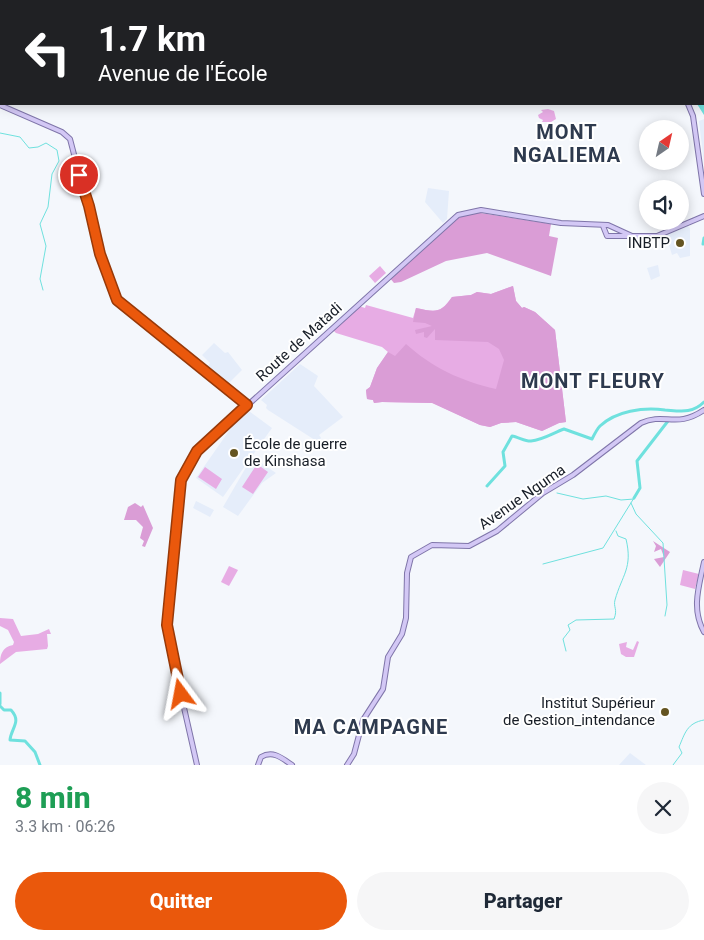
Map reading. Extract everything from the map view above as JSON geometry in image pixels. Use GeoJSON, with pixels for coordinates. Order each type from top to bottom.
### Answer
{"type":"FeatureCollection","features":[{"type":"Feature","properties":{"kind":"main road"},"geometry":{"type":"LineString","coordinates":[[0,105],[62,132],[71,140],[100,254],[117,300],[247,405]]}},
{"type":"Feature","properties":{"kind":"main road"},"geometry":{"type":"LineString","coordinates":[[688,105],[693,116],[704,194]]}},
{"type":"Feature","properties":{"kind":"main road","name":"Route de Matadi"},"geometry":{"type":"LineString","coordinates":[[197,765],[168,633],[177,504],[181,478],[191,459],[203,445],[458,215],[481,210],[561,223],[611,226],[621,234]]}},
{"type":"Feature","properties":{"kind":"main road","name":"Route de Matadi"},"geometry":{"type":"LineString","coordinates":[[603,226],[607,236],[621,234],[657,236],[704,216]]}},
{"type":"Feature","properties":{"kind":"main road","name":"Avenue Nguma"},"geometry":{"type":"LineString","coordinates":[[348,765],[354,754],[363,720],[384,689],[388,657],[402,634],[406,618],[407,573],[412,558],[432,545],[471,545],[498,530],[543,493],[573,475],[640,423],[654,419],[682,421],[704,410]]}},
{"type":"Feature","properties":{"kind":"main road"},"geometry":{"type":"LineString","coordinates":[[682,421],[688,414],[696,415]]}},
{"type":"Feature","properties":{"kind":"main road"},"geometry":{"type":"LineString","coordinates":[[682,421],[689,422]]}},
{"type":"Feature","properties":{"kind":"main road"},"geometry":{"type":"LineString","coordinates":[[704,562],[697,608],[704,632]]}},
{"type":"Feature","properties":{"kind":"main road"},"geometry":{"type":"LineString","coordinates":[[258,765],[261,757],[270,754],[277,755],[292,765]]}},
{"type":"Feature","properties":{"kind":"shaded area"},"geometry":{"type":"Polygon","coordinates":[[[548,109],[554,111],[556,119],[551,122],[542,122],[543,120],[538,115],[543,112],[541,110],[548,109]]]}},
{"type":"Feature","properties":{"kind":"shaded area"},"geometry":{"type":"Polygon","coordinates":[[[704,119],[704,164],[699,121],[704,119]]]}},
{"type":"Feature","properties":{"kind":"shaded area"},"geometry":{"type":"Polygon","coordinates":[[[428,188],[449,191],[447,219],[443,223],[425,202],[428,188]]]}},
{"type":"Feature","properties":{"kind":"shaded area"},"geometry":{"type":"Polygon","coordinates":[[[474,212],[551,224],[549,236],[558,238],[551,276],[487,253],[446,261],[401,282],[394,283],[389,277],[440,230],[462,216],[474,212]]]}},
{"type":"Feature","properties":{"kind":"shaded area","name":"INBTP"},"geometry":{"type":"Polygon","coordinates":[[[689,227],[690,256],[680,258],[677,253],[672,255],[666,235],[678,230],[689,230],[689,227]]]}},
{"type":"Feature","properties":{"kind":"shaded area"},"geometry":{"type":"Polygon","coordinates":[[[658,265],[660,276],[651,280],[647,268],[658,265]]]}},
{"type":"Feature","properties":{"kind":"shaded area"},"geometry":{"type":"Polygon","coordinates":[[[380,266],[386,273],[375,283],[369,276],[380,266]]]}},
{"type":"Feature","properties":{"kind":"shaded area"},"geometry":{"type":"Polygon","coordinates":[[[513,286],[516,301],[522,308],[524,307],[535,312],[555,330],[566,422],[559,423],[542,431],[516,422],[501,423],[490,427],[480,425],[433,403],[374,403],[373,400],[367,399],[366,390],[370,387],[377,368],[388,352],[382,347],[336,333],[333,330],[359,306],[365,308],[366,305],[413,318],[416,308],[433,311],[440,309],[452,297],[471,295],[477,292],[491,294],[513,286]]]}},
{"type":"Feature","properties":{"kind":"shaded area"},"geometry":{"type":"Polygon","coordinates":[[[513,286],[516,301],[522,308],[524,307],[535,312],[555,330],[566,422],[559,423],[542,431],[516,422],[501,423],[490,427],[480,425],[432,403],[374,403],[373,400],[367,399],[366,390],[370,387],[377,368],[388,352],[395,356],[406,344],[437,367],[459,378],[496,389],[504,360],[499,349],[488,342],[435,340],[435,329],[427,338],[424,337],[424,332],[416,334],[415,330],[432,326],[413,322],[416,308],[433,311],[441,309],[452,297],[471,295],[477,292],[491,294],[513,286]]]}},
{"type":"Feature","properties":{"kind":"shaded area"},"geometry":{"type":"Polygon","coordinates":[[[214,343],[225,353],[228,352],[242,370],[226,386],[205,369],[210,363],[202,355],[214,343]]]}},
{"type":"Feature","properties":{"kind":"shaded area"},"geometry":{"type":"Polygon","coordinates":[[[300,364],[318,376],[314,386],[343,417],[319,435],[321,438],[318,442],[268,410],[266,408],[267,405],[261,400],[300,364]]]}},
{"type":"Feature","properties":{"kind":"shaded area","name":"École de guerre de Kinshasa"},"geometry":{"type":"Polygon","coordinates":[[[245,408],[272,428],[223,497],[196,478],[231,428],[228,425],[245,408]]]}},
{"type":"Feature","properties":{"kind":"shaded area"},"geometry":{"type":"Polygon","coordinates":[[[252,457],[276,473],[262,483],[238,516],[223,507],[252,457]]]}},
{"type":"Feature","properties":{"kind":"shaded area"},"geometry":{"type":"Polygon","coordinates":[[[257,464],[268,472],[253,494],[242,487],[257,464]]]}},
{"type":"Feature","properties":{"kind":"shaded area"},"geometry":{"type":"Polygon","coordinates":[[[205,467],[222,479],[216,489],[198,477],[205,467]]]}},
{"type":"Feature","properties":{"kind":"shaded area"},"geometry":{"type":"Polygon","coordinates":[[[196,501],[214,510],[210,517],[193,508],[196,501]]]}},
{"type":"Feature","properties":{"kind":"shaded area"},"geometry":{"type":"Polygon","coordinates":[[[135,503],[141,507],[143,505],[153,528],[145,547],[142,546],[144,541],[140,538],[143,527],[136,520],[124,520],[128,507],[135,503]]]}},
{"type":"Feature","properties":{"kind":"shaded area"},"geometry":{"type":"Polygon","coordinates":[[[653,541],[670,552],[660,567],[654,559],[664,557],[661,549],[654,552],[656,546],[653,541]]]}},
{"type":"Feature","properties":{"kind":"shaded area"},"geometry":{"type":"Polygon","coordinates":[[[229,566],[238,570],[229,586],[221,582],[229,566]]]}},
{"type":"Feature","properties":{"kind":"shaded area"},"geometry":{"type":"Polygon","coordinates":[[[683,570],[699,574],[695,589],[680,585],[683,570]]]}},
{"type":"Feature","properties":{"kind":"shaded area"},"geometry":{"type":"Polygon","coordinates":[[[0,618],[13,619],[21,636],[38,634],[49,629],[51,634],[47,634],[47,649],[16,652],[0,664],[2,652],[13,645],[14,642],[8,630],[0,626],[0,618]]]}},
{"type":"Feature","properties":{"kind":"shaded area"},"geometry":{"type":"Polygon","coordinates":[[[637,641],[639,642],[634,657],[626,657],[621,654],[619,644],[627,642],[626,647],[633,650],[637,641]]]}},
{"type":"Feature","properties":{"kind":"shaded area"},"geometry":{"type":"Polygon","coordinates":[[[630,753],[646,765],[619,765],[630,753]]]}},
{"type":"Feature","properties":{"kind":"water"},"geometry":{"type":"Polygon","coordinates":[[[698,105],[704,105],[704,115],[698,105]]]}},
{"type":"Feature","properties":{"kind":"waterway"},"geometry":{"type":"LineString","coordinates":[[0,133],[20,137],[29,148],[38,147],[46,143],[57,150],[59,161],[52,174],[48,207],[40,224],[46,246],[40,279],[43,290]]}},
{"type":"Feature","properties":{"kind":"waterway"},"geometry":{"type":"LineString","coordinates":[[703,244],[704,238]]}},
{"type":"Feature","properties":{"kind":"waterway"},"geometry":{"type":"LineString","coordinates":[[487,486],[505,466],[503,452],[512,436],[531,441],[544,438],[564,429],[592,439],[600,426],[606,421],[630,411],[648,409],[686,411],[704,402]]}},
{"type":"Feature","properties":{"kind":"waterway"},"geometry":{"type":"LineString","coordinates":[[634,498],[640,488],[637,461],[668,421]]}},
{"type":"Feature","properties":{"kind":"waterway"},"geometry":{"type":"LineString","coordinates":[[557,493],[583,499],[606,496],[621,500],[634,499]]}},
{"type":"Feature","properties":{"kind":"waterway"},"geometry":{"type":"LineString","coordinates":[[543,564],[603,548],[634,498]]}},
{"type":"Feature","properties":{"kind":"waterway"},"geometry":{"type":"LineString","coordinates":[[631,503],[636,514],[663,543],[667,605],[665,616]]}},
{"type":"Feature","properties":{"kind":"waterway"},"geometry":{"type":"LineString","coordinates":[[566,651],[563,639],[570,630],[568,625],[576,620],[614,619],[616,613],[615,600],[626,571],[628,557],[626,539],[618,536],[616,531]]}},
{"type":"Feature","properties":{"kind":"waterway"},"geometry":{"type":"LineString","coordinates":[[0,693],[0,704]]}},
{"type":"Feature","properties":{"kind":"waterway"},"geometry":{"type":"LineString","coordinates":[[0,706],[4,710],[11,710],[16,718],[10,740],[25,741],[35,752],[40,765]]}},
{"type":"Feature","properties":{"kind":"waterway"},"geometry":{"type":"LineString","coordinates":[[673,765],[682,753],[679,747],[687,729],[698,721],[704,720]]}},
{"type":"Feature","properties":{"kind":"place","name":"INBTP"},"geometry":{"type":"Point","coordinates":[680,243]}},
{"type":"Feature","properties":{"kind":"place","name":"École de guerre de Kinshasa"},"geometry":{"type":"Point","coordinates":[234,453]}},
{"type":"Feature","properties":{"kind":"place","name":"Institut Supérieur de Gestion_intendance"},"geometry":{"type":"Point","coordinates":[665,712]}},
{"type":"Feature","properties":{"kind":"district","name":"MONT NGALIEMA"},"geometry":{"type":"Point","coordinates":[567,144]}},
{"type":"Feature","properties":{"kind":"district","name":"MONT FLEURY"},"geometry":{"type":"Point","coordinates":[593,381]}},
{"type":"Feature","properties":{"kind":"district","name":"MA CAMPAGNE"},"geometry":{"type":"Point","coordinates":[371,727]}},
{"type":"Feature","properties":{"kind":"route"},"geometry":{"type":"LineString","coordinates":[[79,175],[89,206],[100,254],[117,300],[247,405],[197,451],[181,478],[177,504],[167,625],[181,694]]}}]}
